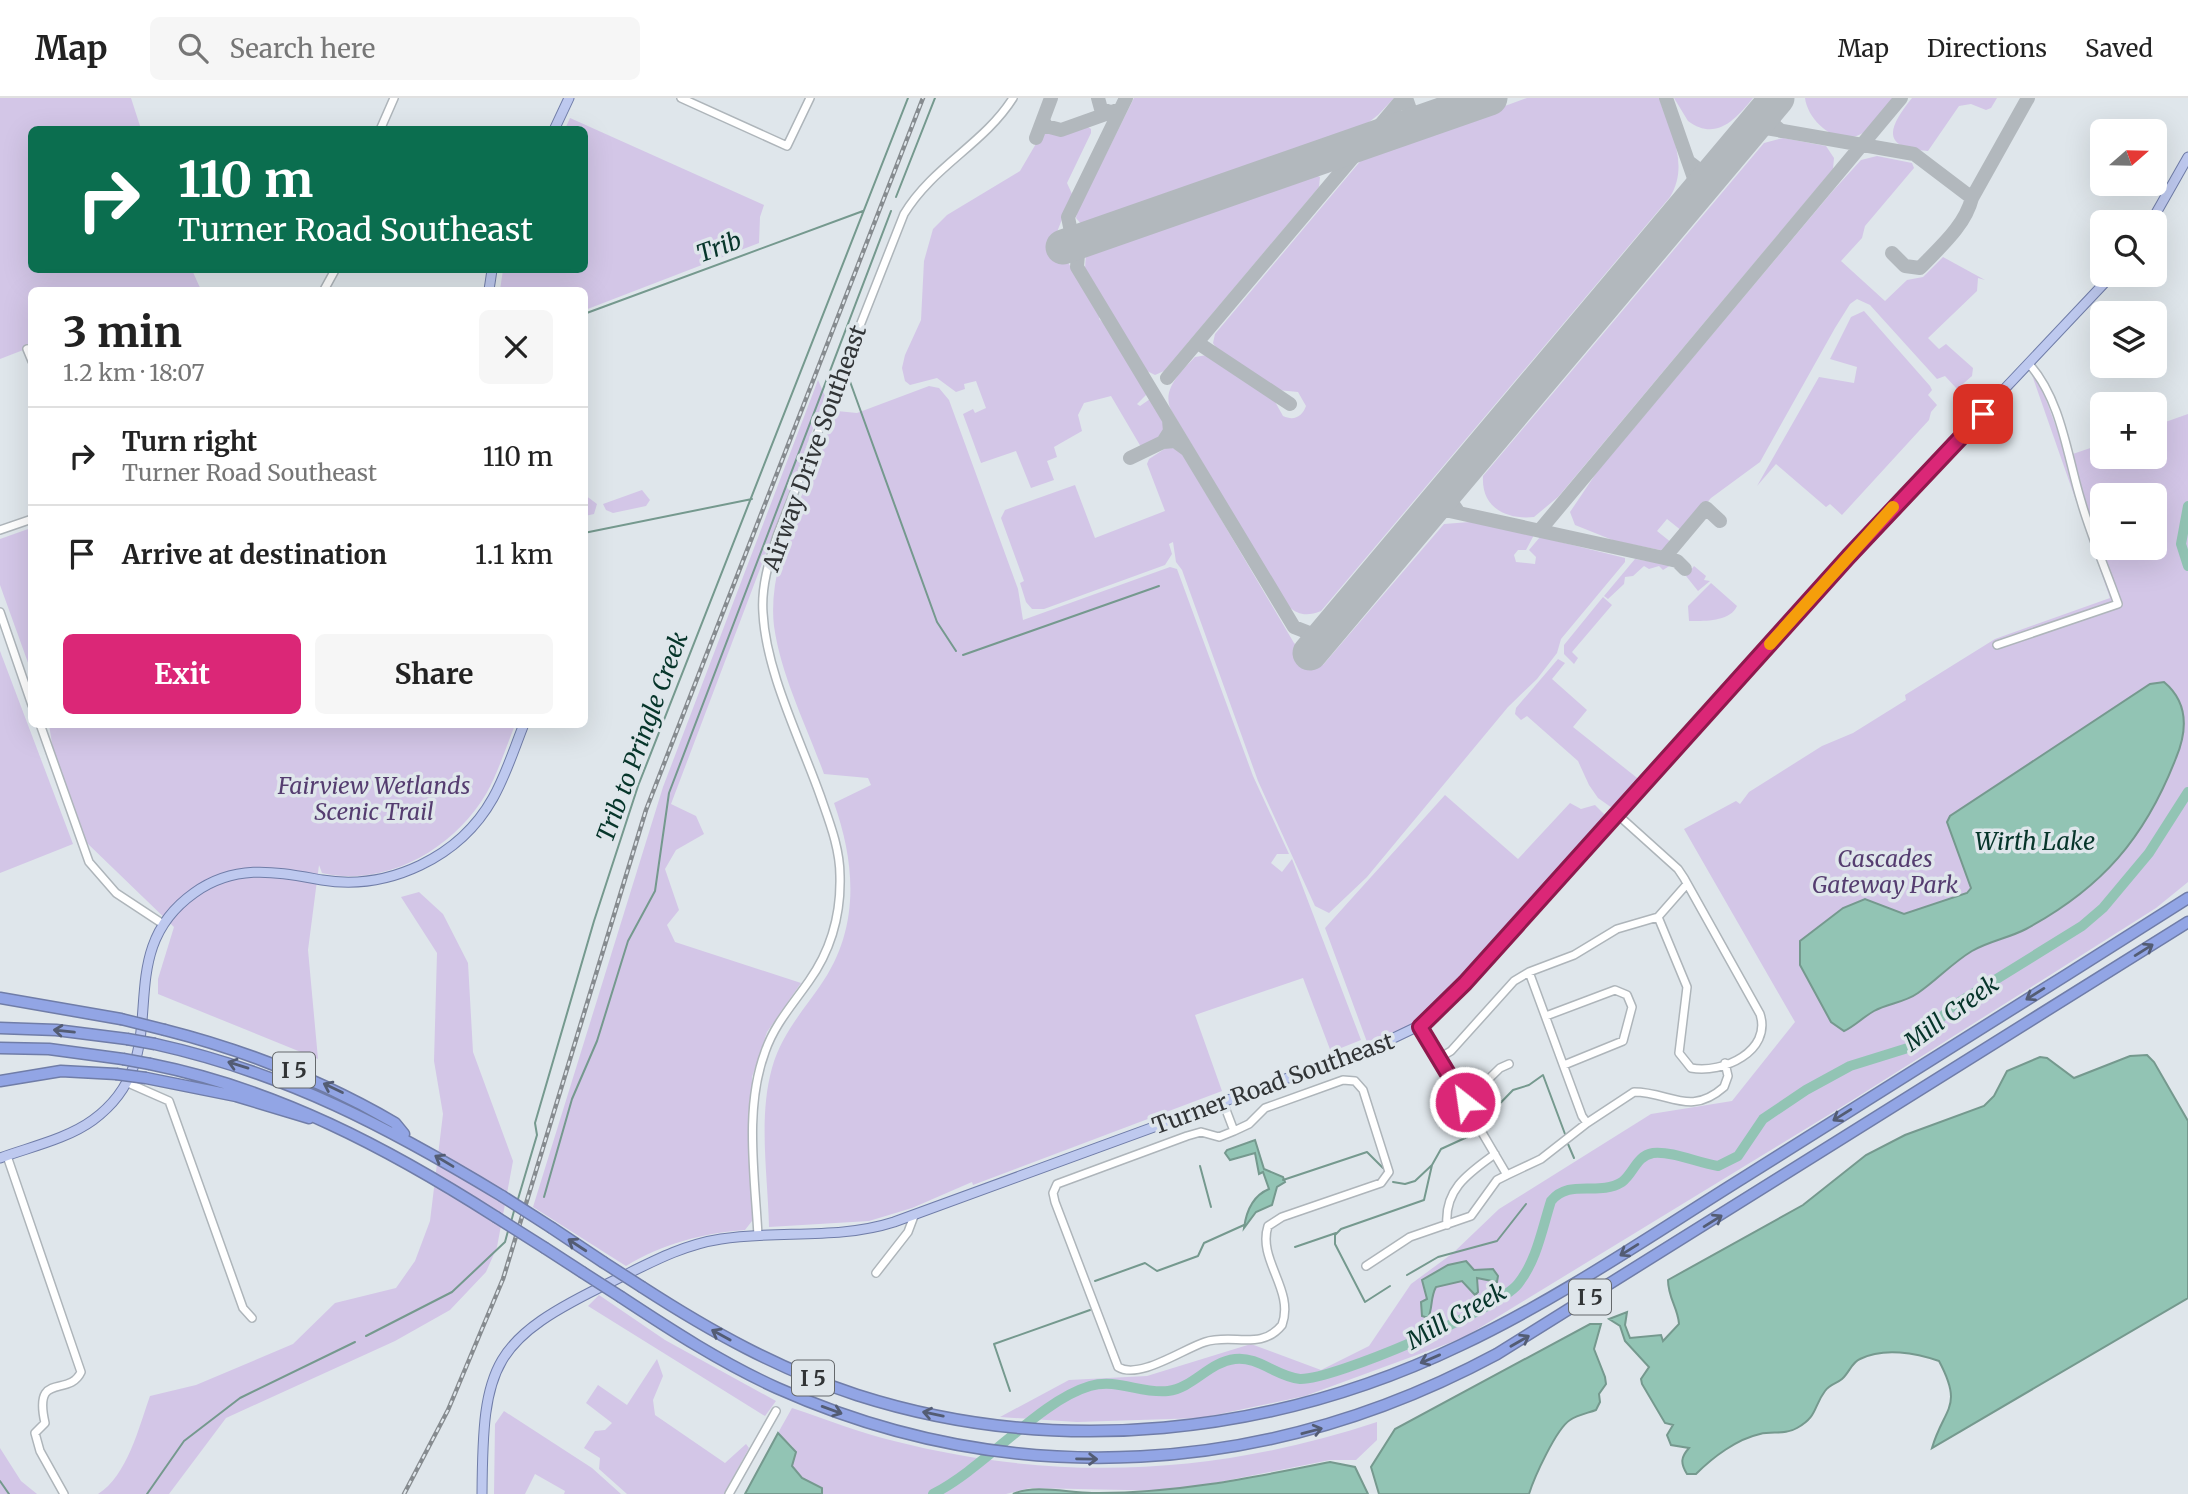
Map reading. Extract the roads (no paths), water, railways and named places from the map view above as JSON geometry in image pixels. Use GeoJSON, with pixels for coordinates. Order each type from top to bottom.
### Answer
{"type":"FeatureCollection","features":[{"type":"Feature","properties":{"kind":"highway","name":"I 5"},"geometry":{"type":"LineString","coordinates":[[2148,923],[2188,890]]}},
{"type":"Feature","properties":{"kind":"highway","name":"I 5"},"geometry":{"type":"LineString","coordinates":[[0,1028],[56,1030],[155,1044],[264,1073],[342,1106],[408,1139],[642,1287],[733,1341],[836,1387],[930,1414],[1001,1425],[1049,1430],[1158,1429],[1263,1413],[1376,1381],[1461,1345],[1591,1273],[2188,898]]}},
{"type":"Feature","properties":{"kind":"highway","name":"I 5"},"geometry":{"type":"LineString","coordinates":[[0,1048],[49,1049],[150,1064],[240,1086],[322,1120],[414,1167],[708,1352],[777,1388],[866,1422],[973,1448],[1018,1454],[1127,1459],[1208,1452],[1331,1426],[1420,1393],[1531,1335],[2188,924]]}},
{"type":"Feature","properties":{"kind":"highway","name":"I 5"},"geometry":{"type":"LineString","coordinates":[[0,998],[121,1019],[241,1051],[302,1073],[395,1123],[408,1139]]}},
{"type":"Feature","properties":{"kind":"highway"},"geometry":{"type":"LineString","coordinates":[[0,1081],[61,1071],[116,1074],[193,1085],[299,1117],[322,1120]]}},
{"type":"Feature","properties":{"kind":"main road"},"geometry":{"type":"LineString","coordinates":[[556,126],[569,98]]}},
{"type":"Feature","properties":{"kind":"main road"},"geometry":{"type":"LineString","coordinates":[[2158,210],[2188,157]]}},
{"type":"Feature","properties":{"kind":"main road","name":"Turner Road Southeast"},"geometry":{"type":"LineString","coordinates":[[482,1494],[483,1420],[489,1388],[505,1355],[530,1327],[562,1306],[668,1254],[707,1241],[861,1231],[914,1216],[1420,1027],[1447,1002],[1618,815],[1927,471],[2101,287]]}},
{"type":"Feature","properties":{"kind":"main road"},"geometry":{"type":"LineString","coordinates":[[3,1157],[78,1129],[109,1106],[128,1083],[138,1060],[143,1035],[144,972],[149,953],[163,924],[189,897],[229,875],[271,871],[334,882],[364,881],[403,873],[433,859],[457,842],[487,808],[500,785],[522,728]]}},
{"type":"Feature","properties":{"kind":"street"},"geometry":{"type":"LineString","coordinates":[[382,126],[394,98]]}},
{"type":"Feature","properties":{"kind":"street"},"geometry":{"type":"LineString","coordinates":[[681,98],[787,146],[810,98]]}},
{"type":"Feature","properties":{"kind":"street","name":"Airway Drive Southeast"},"geometry":{"type":"LineString","coordinates":[[758,1236],[754,1112],[758,1077],[776,1026],[816,971],[829,945],[840,886],[839,859],[831,827],[768,647],[763,613],[766,572],[777,536],[904,214],[929,179],[990,127],[1013,98]]}},
{"type":"Feature","properties":{"kind":"street"},"geometry":{"type":"LineString","coordinates":[[1997,645],[2118,604],[2081,503],[2072,457],[2046,387],[2030,365]]}},
{"type":"Feature","properties":{"kind":"street"},"geometry":{"type":"LineString","coordinates":[[0,530],[28,520]]}},
{"type":"Feature","properties":{"kind":"street"},"geometry":{"type":"LineString","coordinates":[[0,612],[28,693]]}},
{"type":"Feature","properties":{"kind":"street"},"geometry":{"type":"LineString","coordinates":[[41,728],[89,862],[116,893],[163,924]]}},
{"type":"Feature","properties":{"kind":"street"},"geometry":{"type":"LineString","coordinates":[[1618,815],[1671,862],[1687,884],[1763,1022],[1762,1034],[1756,1046],[1747,1054],[1699,1069],[1691,1068],[1681,1059],[1678,1046],[1687,987],[1658,917]]}},
{"type":"Feature","properties":{"kind":"street"},"geometry":{"type":"LineString","coordinates":[[1439,1058],[1451,1051],[1514,981],[1574,955],[1617,929],[1658,917],[1687,884]]}},
{"type":"Feature","properties":{"kind":"street"},"geometry":{"type":"LineString","coordinates":[[1530,972],[1587,1123]]}},
{"type":"Feature","properties":{"kind":"street"},"geometry":{"type":"LineString","coordinates":[[1546,1016],[1615,990],[1627,995],[1631,1001],[1623,1041],[1564,1065]]}},
{"type":"Feature","properties":{"kind":"street"},"geometry":{"type":"LineString","coordinates":[[1420,1027],[1507,1175]]}},
{"type":"Feature","properties":{"kind":"street"},"geometry":{"type":"LineString","coordinates":[[1366,1266],[1410,1237],[1471,1216],[1497,1180],[1541,1159],[1587,1123],[1634,1092],[1679,1102],[1698,1101],[1711,1096],[1727,1081],[1725,1063]]}},
{"type":"Feature","properties":{"kind":"street"},"geometry":{"type":"LineString","coordinates":[[1465,1102],[1500,1068],[1509,1064]]}},
{"type":"Feature","properties":{"kind":"street"},"geometry":{"type":"LineString","coordinates":[[1343,1080],[1355,1081],[1363,1090],[1389,1172],[1381,1183],[1282,1217],[1268,1226],[1267,1246],[1286,1305],[1282,1325],[1273,1334],[1255,1341],[1216,1339],[1141,1369],[1122,1369],[1116,1363],[1091,1292],[1080,1273],[1055,1202],[1055,1188],[1063,1180],[1186,1136],[1200,1132],[1219,1137],[1234,1132],[1249,1125],[1265,1108],[1343,1080]]}},
{"type":"Feature","properties":{"kind":"street"},"geometry":{"type":"LineString","coordinates":[[128,1083],[169,1101],[243,1308],[252,1318]]}},
{"type":"Feature","properties":{"kind":"street"},"geometry":{"type":"LineString","coordinates":[[1223,1102],[1234,1132]]}},
{"type":"Feature","properties":{"kind":"street"},"geometry":{"type":"LineString","coordinates":[[1447,1225],[1447,1206],[1452,1192],[1464,1177],[1495,1154]]}},
{"type":"Feature","properties":{"kind":"street"},"geometry":{"type":"LineString","coordinates":[[3,1157],[81,1372],[78,1378],[45,1392],[41,1399],[45,1423],[35,1433],[40,1451],[64,1494]]}},
{"type":"Feature","properties":{"kind":"street"},"geometry":{"type":"LineString","coordinates":[[876,1273],[908,1232],[914,1216]]}},
{"type":"Feature","properties":{"kind":"street"},"geometry":{"type":"LineString","coordinates":[[729,1494],[776,1411]]}},
{"type":"Feature","properties":{"kind":"water","name":"Wirth Lake"},"geometry":{"type":"Polygon","coordinates":[[[2164,682],[2182,707],[2184,726],[2180,747],[2150,813],[2118,858],[2099,878],[2053,913],[2026,929],[1972,951],[1913,996],[1874,1011],[1844,1031],[1831,1022],[1800,965],[1800,941],[1843,908],[1865,899],[1904,914],[1967,893],[1971,888],[1947,822],[1950,816],[2150,684],[2164,682]]]}},
{"type":"Feature","properties":{"kind":"water"},"geometry":{"type":"Polygon","coordinates":[[[2147,1055],[2154,1062],[2188,1121],[2188,1298],[1932,1448],[1951,1398],[1939,1361],[1910,1354],[1879,1353],[1860,1359],[1842,1379],[1827,1389],[1804,1424],[1788,1431],[1760,1434],[1743,1440],[1718,1455],[1696,1474],[1687,1474],[1682,1460],[1689,1448],[1671,1445],[1667,1435],[1673,1425],[1665,1423],[1642,1384],[1641,1379],[1649,1367],[1625,1341],[1620,1326],[1609,1319],[1627,1312],[1625,1325],[1630,1338],[1661,1335],[1663,1341],[1679,1324],[1668,1280],[1803,1205],[1866,1155],[1905,1135],[1984,1106],[1994,1096],[2007,1071],[2040,1057],[2047,1058],[2074,1078],[2130,1056],[2147,1055]]]}},
{"type":"Feature","properties":{"kind":"water"},"geometry":{"type":"Polygon","coordinates":[[[1255,1140],[1264,1169],[1283,1177],[1285,1182],[1277,1187],[1272,1205],[1256,1212],[1244,1228],[1251,1205],[1269,1189],[1263,1172],[1259,1174],[1255,1153],[1230,1160],[1225,1153],[1255,1140]]]}},
{"type":"Feature","properties":{"kind":"water"},"geometry":{"type":"Polygon","coordinates":[[[1466,1261],[1474,1270],[1493,1269],[1498,1276],[1497,1282],[1477,1278],[1478,1292],[1475,1295],[1462,1281],[1436,1287],[1428,1318],[1422,1316],[1421,1302],[1427,1299],[1422,1280],[1448,1265],[1466,1261]]]}},
{"type":"Feature","properties":{"kind":"water"},"geometry":{"type":"Polygon","coordinates":[[[1590,1324],[1601,1324],[1594,1349],[1606,1384],[1599,1394],[1600,1402],[1596,1410],[1576,1417],[1564,1425],[1546,1454],[1529,1494],[1379,1494],[1371,1467],[1395,1429],[1590,1324]]]}},
{"type":"Feature","properties":{"kind":"water"},"geometry":{"type":"Polygon","coordinates":[[[778,1433],[796,1452],[792,1466],[802,1478],[822,1488],[822,1494],[745,1494],[778,1433]]]}},
{"type":"Feature","properties":{"kind":"water"},"geometry":{"type":"Polygon","coordinates":[[[1330,1462],[1355,1467],[1368,1494],[1013,1494],[1031,1490],[1122,1493],[1182,1488],[1330,1462]]]}},
{"type":"Feature","properties":{"kind":"waterway","name":"Trib to Pringle Creek"},"geometry":{"type":"LineString","coordinates":[[518,1199],[537,1135],[535,1123],[594,921],[638,786],[908,98]]}},
{"type":"Feature","properties":{"kind":"waterway","name":"Trib to Pringle Creek"},"geometry":{"type":"LineString","coordinates":[[896,197],[935,98]]}},
{"type":"Feature","properties":{"kind":"waterway","name":"Trib"},"geometry":{"type":"LineString","coordinates":[[588,313],[863,211]]}},
{"type":"Feature","properties":{"kind":"waterway"},"geometry":{"type":"LineString","coordinates":[[544,1197],[572,1099],[597,1041],[628,941],[655,891],[669,793],[891,211]]}},
{"type":"Feature","properties":{"kind":"waterway"},"geometry":{"type":"LineString","coordinates":[[848,376],[937,622],[956,651]]}},
{"type":"Feature","properties":{"kind":"waterway","name":"Trib"},"geometry":{"type":"LineString","coordinates":[[588,532],[752,499]]}},
{"type":"Feature","properties":{"kind":"waterway","name":"Mill Creek"},"geometry":{"type":"LineString","coordinates":[[2188,506],[2181,544],[2188,566]]}},
{"type":"Feature","properties":{"kind":"waterway"},"geometry":{"type":"LineString","coordinates":[[963,655],[1159,586]]}},
{"type":"Feature","properties":{"kind":"waterway","name":"Mill Creek"},"geometry":{"type":"LineString","coordinates":[[933,1494],[973,1468],[1051,1405],[1090,1386],[1110,1384],[1168,1391],[1185,1385],[1217,1365],[1235,1359],[1260,1363],[1283,1375],[1300,1379],[1318,1376],[1414,1342],[1480,1310],[1504,1296],[1525,1275],[1551,1201],[1559,1194],[1567,1190],[1613,1186],[1622,1182],[1639,1161],[1653,1153],[1669,1154],[1718,1166],[1738,1156],[1763,1119],[1806,1090],[1850,1066],[1911,1047],[1953,1006],[2082,926],[2103,908],[2149,853],[2188,792]]}},
{"type":"Feature","properties":{"kind":"waterway"},"geometry":{"type":"LineString","coordinates":[[1483,1121],[1513,1090],[1529,1085],[1543,1075],[1565,1134]]}},
{"type":"Feature","properties":{"kind":"waterway"},"geometry":{"type":"LineString","coordinates":[[1393,1182],[1405,1184],[1415,1181],[1432,1165],[1441,1149],[1476,1133]]}},
{"type":"Feature","properties":{"kind":"waterway"},"geometry":{"type":"LineString","coordinates":[[1568,1144],[1574,1158]]}},
{"type":"Feature","properties":{"kind":"waterway"},"geometry":{"type":"LineString","coordinates":[[1283,1180],[1367,1152],[1383,1168]]}},
{"type":"Feature","properties":{"kind":"waterway"},"geometry":{"type":"LineString","coordinates":[[1390,1286],[1365,1302],[1335,1244],[1335,1235],[1341,1229],[1424,1200],[1432,1165]]}},
{"type":"Feature","properties":{"kind":"waterway"},"geometry":{"type":"LineString","coordinates":[[1200,1166],[1211,1207]]}},
{"type":"Feature","properties":{"kind":"waterway"},"geometry":{"type":"LineString","coordinates":[[1407,1275],[1438,1257],[1497,1241],[1526,1204]]}},
{"type":"Feature","properties":{"kind":"waterway","name":"Trib to Pringle Creek"},"geometry":{"type":"LineString","coordinates":[[511,1222],[514,1211]]}},
{"type":"Feature","properties":{"kind":"waterway"},"geometry":{"type":"LineString","coordinates":[[1095,1281],[1145,1263],[1157,1271],[1198,1256],[1204,1243],[1244,1225]]}},
{"type":"Feature","properties":{"kind":"waterway","name":"Trib to Pringle Creek"},"geometry":{"type":"LineString","coordinates":[[366,1336],[452,1292],[505,1242],[508,1231]]}},
{"type":"Feature","properties":{"kind":"waterway"},"geometry":{"type":"LineString","coordinates":[[1295,1247],[1336,1233]]}},
{"type":"Feature","properties":{"kind":"waterway"},"geometry":{"type":"LineString","coordinates":[[1010,1391],[994,1344],[1090,1310]]}},
{"type":"Feature","properties":{"kind":"waterway","name":"Trib to Pringle Creek"},"geometry":{"type":"LineString","coordinates":[[147,1494],[184,1441],[240,1398],[355,1342]]}},
{"type":"Feature","properties":{"kind":"waterway","name":"Trib to Pringle Creek"},"geometry":{"type":"LineString","coordinates":[[0,1481],[9,1494]]}},
{"type":"Feature","properties":{"kind":"railway"},"geometry":{"type":"LineString","coordinates":[[404,1494],[448,1410],[503,1279],[646,810],[923,98]]}},
{"type":"Feature","properties":{"kind":"park label","name":"Fairview Wetlands Scenic Trail"},"geometry":{"type":"Point","coordinates":[374,798]}},
{"type":"Feature","properties":{"kind":"park label","name":"Cascades Gateway Park"},"geometry":{"type":"Point","coordinates":[1885,871]}}]}
